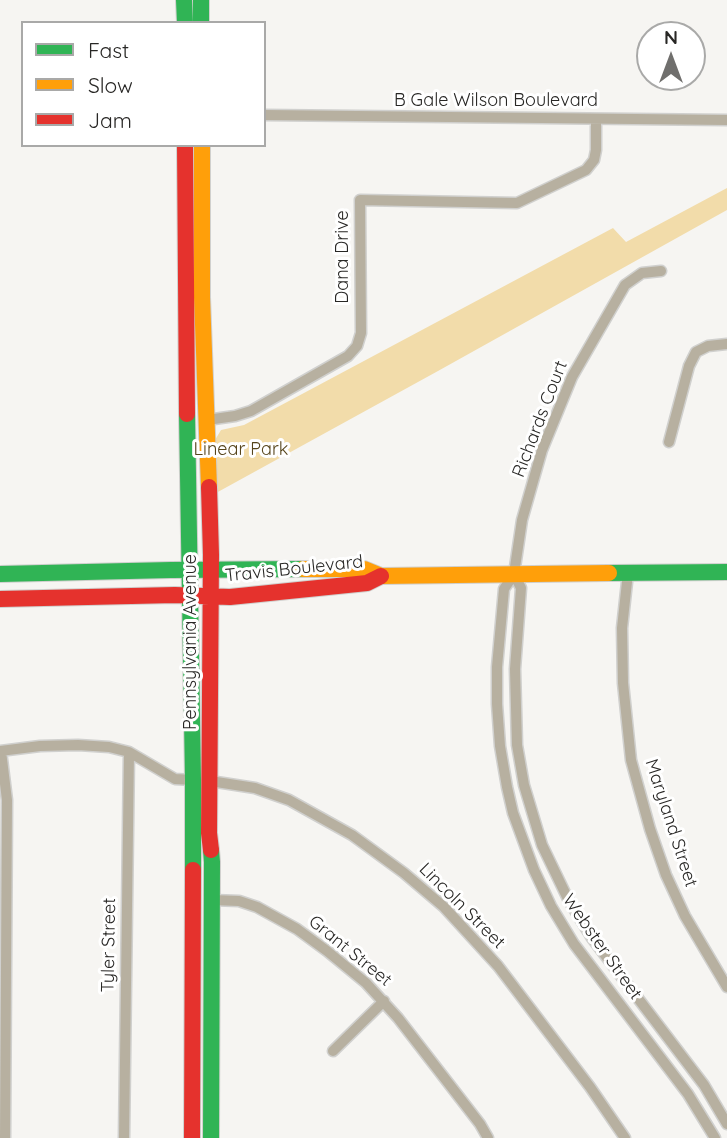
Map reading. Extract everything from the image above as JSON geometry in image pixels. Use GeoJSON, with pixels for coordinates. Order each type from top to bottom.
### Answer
{"type":"FeatureCollection","features":[{"type":"Feature","properties":{"kind":"main road"},"geometry":{"type":"LineString","coordinates":[[184,0],[185,21]]}},
{"type":"Feature","properties":{"kind":"main road"},"geometry":{"type":"LineString","coordinates":[[201,0],[201,21]]}},
{"type":"Feature","properties":{"kind":"main road","name":"Pennsylvania Avenue"},"geometry":{"type":"LineString","coordinates":[[185,147],[193,780],[192,1138]]}},
{"type":"Feature","properties":{"kind":"main road","name":"Pennsylvania Avenue"},"geometry":{"type":"LineString","coordinates":[[202,147],[202,297],[211,570],[211,1138]]}},
{"type":"Feature","properties":{"kind":"main road","name":"Travis Boulevard"},"geometry":{"type":"LineString","coordinates":[[0,574],[363,569],[381,576],[727,572]]}},
{"type":"Feature","properties":{"kind":"main road","name":"Travis Boulevard"},"geometry":{"type":"LineString","coordinates":[[0,599],[230,597],[367,583],[381,576]]}},
{"type":"Feature","properties":{"kind":"street","name":"B Gale Wilson Boulevard"},"geometry":{"type":"LineString","coordinates":[[266,116],[727,120]]}},
{"type":"Feature","properties":{"kind":"street","name":"Dana Drive"},"geometry":{"type":"LineString","coordinates":[[206,420],[251,411],[348,356],[357,346],[360,333],[360,200],[517,203],[586,170],[594,160],[596,150],[596,119]]}},
{"type":"Feature","properties":{"kind":"street","name":"Richards Court"},"geometry":{"type":"LineString","coordinates":[[514,574],[522,520],[542,450],[572,377],[625,285],[642,273],[661,271]]}},
{"type":"Feature","properties":{"kind":"street"},"geometry":{"type":"LineString","coordinates":[[668,442],[689,366],[696,352],[708,346],[727,344]]}},
{"type":"Feature","properties":{"kind":"street","name":"Maryland Street"},"geometry":{"type":"LineString","coordinates":[[628,573],[622,628],[623,683],[631,760],[666,875],[685,916],[727,987]]}},
{"type":"Feature","properties":{"kind":"street","name":"Webster Street"},"geometry":{"type":"LineString","coordinates":[[514,574],[522,588],[514,669],[517,746],[542,845],[568,899],[592,938],[704,1084],[727,1124]]}},
{"type":"Feature","properties":{"kind":"street","name":"Webster Street"},"geometry":{"type":"LineString","coordinates":[[514,574],[504,592],[497,667],[497,704],[507,788],[520,834],[551,906],[574,944],[688,1094],[715,1138]]}},
{"type":"Feature","properties":{"kind":"street"},"geometry":{"type":"LineString","coordinates":[[5,1138],[7,800],[0,751],[40,746],[109,747],[129,752],[175,779],[193,780]]}},
{"type":"Feature","properties":{"kind":"street","name":"Tyler Street"},"geometry":{"type":"LineString","coordinates":[[124,1138],[129,752]]}},
{"type":"Feature","properties":{"kind":"street","name":"Lincoln Street"},"geometry":{"type":"LineString","coordinates":[[210,781],[255,788],[289,800],[352,835],[404,873],[461,925],[498,966],[590,1087],[625,1138]]}},
{"type":"Feature","properties":{"kind":"street","name":"Grant Street"},"geometry":{"type":"LineString","coordinates":[[212,900],[248,903],[297,929],[366,983],[384,1001],[472,1113],[488,1138]]}},
{"type":"Feature","properties":{"kind":"street"},"geometry":{"type":"LineString","coordinates":[[334,1051],[384,1001]]}},
{"type":"Feature","properties":{"kind":"green space","name":"Linear Park"},"geometry":{"type":"Polygon","coordinates":[[[727,188],[727,210],[216,493],[215,440],[221,430],[244,425],[613,228],[626,242],[727,188]]]}},
{"type":"Feature","properties":{"kind":"traffic: fast"},"geometry":{"type":"LineString","coordinates":[[184,0],[185,21]]}},
{"type":"Feature","properties":{"kind":"traffic: fast"},"geometry":{"type":"LineString","coordinates":[[201,0],[201,21]]}},
{"type":"Feature","properties":{"kind":"traffic: fast"},"geometry":{"type":"LineString","coordinates":[[187,414],[193,870]]}},
{"type":"Feature","properties":{"kind":"traffic: fast"},"geometry":{"type":"LineString","coordinates":[[0,574],[303,569]]}},
{"type":"Feature","properties":{"kind":"traffic: fast"},"geometry":{"type":"LineString","coordinates":[[609,573],[727,572]]}},
{"type":"Feature","properties":{"kind":"traffic: fast"},"geometry":{"type":"LineString","coordinates":[[211,850],[211,1138]]}},
{"type":"Feature","properties":{"kind":"traffic: slow"},"geometry":{"type":"LineString","coordinates":[[202,147],[202,297],[209,487]]}},
{"type":"Feature","properties":{"kind":"traffic: slow"},"geometry":{"type":"LineString","coordinates":[[303,569],[364,569],[381,576],[609,573]]}},
{"type":"Feature","properties":{"kind":"traffic: jam"},"geometry":{"type":"LineString","coordinates":[[185,147],[187,414]]}},
{"type":"Feature","properties":{"kind":"traffic: jam"},"geometry":{"type":"LineString","coordinates":[[209,487],[211,850]]}},
{"type":"Feature","properties":{"kind":"traffic: jam"},"geometry":{"type":"LineString","coordinates":[[0,599],[175,595],[230,597],[367,583],[381,576]]}},
{"type":"Feature","properties":{"kind":"traffic: jam"},"geometry":{"type":"LineString","coordinates":[[192,1138],[193,870]]}}]}
